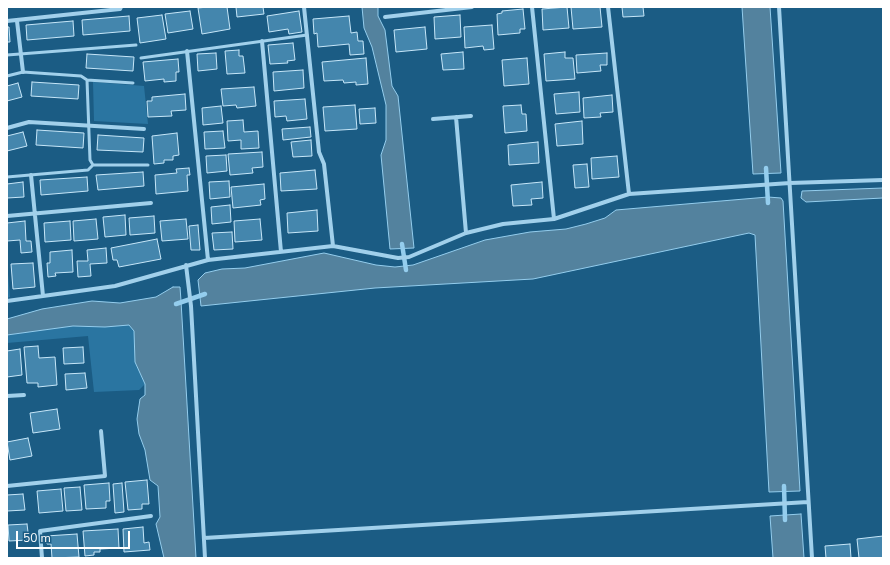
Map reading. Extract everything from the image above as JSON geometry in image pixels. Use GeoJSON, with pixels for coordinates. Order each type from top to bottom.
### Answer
{"type":"FeatureCollection","features":[{"type":"Feature","properties":{"kind":"street"},"geometry":{"type":"LineString","coordinates":[[7,22],[120,9],[121,7]]}},
{"type":"Feature","properties":{"kind":"street"},"geometry":{"type":"LineString","coordinates":[[304,7],[319,152],[324,164],[333,246]]}},
{"type":"Feature","properties":{"kind":"street"},"geometry":{"type":"LineString","coordinates":[[385,17],[430,9],[472,7]]}},
{"type":"Feature","properties":{"kind":"street"},"geometry":{"type":"LineString","coordinates":[[532,7],[554,219]]}},
{"type":"Feature","properties":{"kind":"street"},"geometry":{"type":"LineString","coordinates":[[608,7],[629,194]]}},
{"type":"Feature","properties":{"kind":"street"},"geometry":{"type":"LineString","coordinates":[[779,7],[812,558]]}},
{"type":"Feature","properties":{"kind":"street"},"geometry":{"type":"LineString","coordinates":[[18,21],[23,72]]}},
{"type":"Feature","properties":{"kind":"street"},"geometry":{"type":"LineString","coordinates":[[262,41],[281,252]]}},
{"type":"Feature","properties":{"kind":"street"},"geometry":{"type":"LineString","coordinates":[[188,51],[208,260]]}},
{"type":"Feature","properties":{"kind":"street"},"geometry":{"type":"LineString","coordinates":[[433,119],[471,116]]}},
{"type":"Feature","properties":{"kind":"street"},"geometry":{"type":"LineString","coordinates":[[456,117],[466,233]]}},
{"type":"Feature","properties":{"kind":"street"},"geometry":{"type":"LineString","coordinates":[[7,128],[29,122],[144,129]]}},
{"type":"Feature","properties":{"kind":"street"},"geometry":{"type":"LineString","coordinates":[[31,175],[43,296]]}},
{"type":"Feature","properties":{"kind":"street"},"geometry":{"type":"LineString","coordinates":[[7,301],[115,286],[208,260],[333,246],[398,258],[409,257],[466,233],[503,224],[554,219],[629,194],[790,183],[883,180]]}},
{"type":"Feature","properties":{"kind":"street"},"geometry":{"type":"LineString","coordinates":[[7,216],[151,203]]}},
{"type":"Feature","properties":{"kind":"street"},"geometry":{"type":"LineString","coordinates":[[186,265],[191,306],[205,558]]}},
{"type":"Feature","properties":{"kind":"street"},"geometry":{"type":"LineString","coordinates":[[7,396],[24,395]]}},
{"type":"Feature","properties":{"kind":"street"},"geometry":{"type":"LineString","coordinates":[[7,486],[105,476],[101,432]]}},
{"type":"Feature","properties":{"kind":"street"},"geometry":{"type":"LineString","coordinates":[[204,538],[808,502]]}},
{"type":"Feature","properties":{"kind":"street"},"geometry":{"type":"LineString","coordinates":[[42,558],[40,531],[151,516]]}},
{"type":"Feature","properties":{"kind":"lane"},"geometry":{"type":"LineString","coordinates":[[141,58],[307,35]]}},
{"type":"Feature","properties":{"kind":"lane"},"geometry":{"type":"LineString","coordinates":[[7,55],[136,45]]}},
{"type":"Feature","properties":{"kind":"lane"},"geometry":{"type":"LineString","coordinates":[[7,76],[23,72],[81,76],[87,80],[133,83]]}},
{"type":"Feature","properties":{"kind":"lane"},"geometry":{"type":"LineString","coordinates":[[87,80],[90,126],[90,160],[93,165]]}},
{"type":"Feature","properties":{"kind":"lane"},"geometry":{"type":"LineString","coordinates":[[7,177],[88,170],[93,165],[148,165]]}},
{"type":"Feature","properties":{"kind":"shaded area"},"geometry":{"type":"Polygon","coordinates":[[[362,7],[378,7],[378,16],[385,30],[392,86],[398,96],[414,248],[390,249],[381,155],[386,140],[386,105],[372,47],[364,28],[362,7]]]}},
{"type":"Feature","properties":{"kind":"shaded area"},"geometry":{"type":"Polygon","coordinates":[[[742,7],[770,7],[781,173],[753,174],[742,7]]]}},
{"type":"Feature","properties":{"kind":"shaded area"},"geometry":{"type":"Polygon","coordinates":[[[93,82],[144,86],[148,124],[94,121],[93,82]]]}},
{"type":"Feature","properties":{"kind":"shaded area"},"geometry":{"type":"Polygon","coordinates":[[[883,188],[883,198],[806,202],[801,198],[802,191],[883,188]]]}},
{"type":"Feature","properties":{"kind":"shaded area"},"geometry":{"type":"Polygon","coordinates":[[[768,197],[781,198],[783,201],[800,491],[769,492],[755,235],[749,233],[533,279],[375,288],[201,306],[198,280],[205,273],[222,269],[245,268],[324,253],[376,265],[395,267],[413,265],[485,240],[530,232],[566,229],[586,224],[605,218],[616,210],[768,197]]]}},
{"type":"Feature","properties":{"kind":"shaded area"},"geometry":{"type":"Polygon","coordinates":[[[7,262],[10,297],[7,298],[7,262]]]}},
{"type":"Feature","properties":{"kind":"shaded area"},"geometry":{"type":"Polygon","coordinates":[[[173,287],[180,287],[196,558],[164,558],[156,524],[160,517],[158,486],[150,480],[145,450],[139,434],[137,419],[140,399],[145,395],[145,384],[135,362],[134,331],[129,325],[105,327],[73,326],[7,335],[7,319],[42,309],[92,301],[120,303],[156,297],[173,287]]]}},
{"type":"Feature","properties":{"kind":"shaded area"},"geometry":{"type":"Polygon","coordinates":[[[129,324],[134,331],[135,362],[145,384],[139,390],[94,392],[88,336],[7,343],[7,335],[73,326],[105,327],[129,324]]]}},
{"type":"Feature","properties":{"kind":"shaded area"},"geometry":{"type":"Polygon","coordinates":[[[801,514],[804,558],[773,558],[770,516],[801,514]]]}},
{"type":"Feature","properties":{"kind":"building"},"geometry":{"type":"Polygon","coordinates":[[[227,7],[230,29],[202,34],[198,8],[227,7]]]}},
{"type":"Feature","properties":{"kind":"building"},"geometry":{"type":"Polygon","coordinates":[[[236,7],[263,7],[264,14],[237,17],[236,7]]]}},
{"type":"Feature","properties":{"kind":"building"},"geometry":{"type":"Polygon","coordinates":[[[567,7],[569,28],[543,30],[542,9],[567,7]]]}},
{"type":"Feature","properties":{"kind":"building"},"geometry":{"type":"Polygon","coordinates":[[[571,7],[600,7],[602,27],[573,29],[571,7]]]}},
{"type":"Feature","properties":{"kind":"building"},"geometry":{"type":"Polygon","coordinates":[[[622,7],[643,7],[644,16],[623,17],[622,7]]]}},
{"type":"Feature","properties":{"kind":"building"},"geometry":{"type":"Polygon","coordinates":[[[523,9],[525,29],[520,29],[520,33],[498,35],[497,14],[502,13],[502,11],[523,9]]]}},
{"type":"Feature","properties":{"kind":"building"},"geometry":{"type":"Polygon","coordinates":[[[190,11],[193,29],[168,33],[165,14],[190,11]]]}},
{"type":"Feature","properties":{"kind":"building"},"geometry":{"type":"Polygon","coordinates":[[[299,11],[302,32],[289,34],[288,29],[269,32],[267,16],[299,11]]]}},
{"type":"Feature","properties":{"kind":"building"},"geometry":{"type":"Polygon","coordinates":[[[162,15],[166,39],[140,43],[137,18],[162,15]]]}},
{"type":"Feature","properties":{"kind":"building"},"geometry":{"type":"Polygon","coordinates":[[[460,15],[461,37],[435,39],[434,17],[460,15]]]}},
{"type":"Feature","properties":{"kind":"building"},"geometry":{"type":"Polygon","coordinates":[[[129,16],[130,31],[83,35],[82,20],[129,16]]]}},
{"type":"Feature","properties":{"kind":"building"},"geometry":{"type":"Polygon","coordinates":[[[349,16],[351,33],[357,32],[358,41],[363,41],[364,54],[350,55],[349,44],[318,47],[317,33],[314,34],[313,19],[349,16]]]}},
{"type":"Feature","properties":{"kind":"building"},"geometry":{"type":"Polygon","coordinates":[[[73,21],[74,36],[27,40],[26,25],[73,21]]]}},
{"type":"Feature","properties":{"kind":"building"},"geometry":{"type":"Polygon","coordinates":[[[492,25],[494,49],[484,50],[483,46],[465,48],[464,27],[492,25]]]}},
{"type":"Feature","properties":{"kind":"building"},"geometry":{"type":"Polygon","coordinates":[[[7,27],[9,27],[10,42],[7,42],[7,27]]]}},
{"type":"Feature","properties":{"kind":"building"},"geometry":{"type":"Polygon","coordinates":[[[425,27],[427,49],[396,52],[394,30],[425,27]]]}},
{"type":"Feature","properties":{"kind":"building"},"geometry":{"type":"Polygon","coordinates":[[[293,43],[295,60],[287,61],[288,63],[270,64],[268,45],[293,43]]]}},
{"type":"Feature","properties":{"kind":"building"},"geometry":{"type":"Polygon","coordinates":[[[239,50],[239,56],[243,56],[245,73],[227,74],[225,51],[239,50]]]}},
{"type":"Feature","properties":{"kind":"building"},"geometry":{"type":"Polygon","coordinates":[[[463,52],[464,69],[443,70],[441,54],[463,52]]]}},
{"type":"Feature","properties":{"kind":"building"},"geometry":{"type":"Polygon","coordinates":[[[565,52],[565,58],[573,58],[575,79],[546,81],[544,54],[565,52]]]}},
{"type":"Feature","properties":{"kind":"building"},"geometry":{"type":"Polygon","coordinates":[[[216,53],[217,69],[198,71],[197,54],[216,53]]]}},
{"type":"Feature","properties":{"kind":"building"},"geometry":{"type":"Polygon","coordinates":[[[607,53],[607,65],[600,65],[601,71],[577,73],[576,55],[607,53]]]}},
{"type":"Feature","properties":{"kind":"building"},"geometry":{"type":"Polygon","coordinates":[[[87,54],[134,57],[133,71],[86,68],[87,54]]]}},
{"type":"Feature","properties":{"kind":"building"},"geometry":{"type":"Polygon","coordinates":[[[366,58],[368,84],[356,85],[356,82],[344,83],[343,80],[324,81],[322,62],[366,58]]]}},
{"type":"Feature","properties":{"kind":"building"},"geometry":{"type":"Polygon","coordinates":[[[527,58],[529,84],[504,86],[502,60],[527,58]]]}},
{"type":"Feature","properties":{"kind":"building"},"geometry":{"type":"Polygon","coordinates":[[[178,59],[179,72],[176,72],[176,81],[164,82],[164,79],[145,81],[143,62],[178,59]]]}},
{"type":"Feature","properties":{"kind":"building"},"geometry":{"type":"Polygon","coordinates":[[[303,70],[304,88],[274,91],[273,72],[303,70]]]}},
{"type":"Feature","properties":{"kind":"building"},"geometry":{"type":"Polygon","coordinates":[[[32,82],[79,85],[78,99],[31,96],[32,82]]]}},
{"type":"Feature","properties":{"kind":"building"},"geometry":{"type":"Polygon","coordinates":[[[18,83],[22,97],[7,101],[7,86],[18,83]]]}},
{"type":"Feature","properties":{"kind":"building"},"geometry":{"type":"Polygon","coordinates":[[[254,87],[256,106],[237,108],[236,105],[223,106],[221,89],[254,87]]]}},
{"type":"Feature","properties":{"kind":"building"},"geometry":{"type":"Polygon","coordinates":[[[579,92],[580,112],[556,114],[554,94],[579,92]]]}},
{"type":"Feature","properties":{"kind":"building"},"geometry":{"type":"Polygon","coordinates":[[[185,94],[186,110],[171,111],[172,116],[148,117],[147,101],[152,101],[152,97],[185,94]]]}},
{"type":"Feature","properties":{"kind":"building"},"geometry":{"type":"Polygon","coordinates":[[[612,95],[613,112],[600,113],[601,117],[584,118],[583,98],[612,95]]]}},
{"type":"Feature","properties":{"kind":"building"},"geometry":{"type":"Polygon","coordinates":[[[305,99],[307,119],[287,121],[286,116],[275,117],[274,101],[305,99]]]}},
{"type":"Feature","properties":{"kind":"building"},"geometry":{"type":"Polygon","coordinates":[[[355,105],[357,129],[325,131],[323,107],[355,105]]]}},
{"type":"Feature","properties":{"kind":"building"},"geometry":{"type":"Polygon","coordinates":[[[521,105],[522,114],[526,114],[527,131],[505,133],[503,106],[521,105]]]}},
{"type":"Feature","properties":{"kind":"building"},"geometry":{"type":"Polygon","coordinates":[[[221,106],[223,123],[203,125],[202,108],[221,106]]]}},
{"type":"Feature","properties":{"kind":"building"},"geometry":{"type":"Polygon","coordinates":[[[375,108],[376,123],[360,124],[359,109],[375,108]]]}},
{"type":"Feature","properties":{"kind":"building"},"geometry":{"type":"Polygon","coordinates":[[[243,120],[244,132],[258,131],[259,148],[241,149],[241,140],[228,141],[227,121],[243,120]]]}},
{"type":"Feature","properties":{"kind":"building"},"geometry":{"type":"Polygon","coordinates":[[[582,121],[583,144],[557,146],[555,124],[582,121]]]}},
{"type":"Feature","properties":{"kind":"building"},"geometry":{"type":"Polygon","coordinates":[[[310,127],[311,137],[283,140],[282,129],[310,127]]]}},
{"type":"Feature","properties":{"kind":"building"},"geometry":{"type":"Polygon","coordinates":[[[37,130],[84,133],[83,148],[36,145],[37,130]]]}},
{"type":"Feature","properties":{"kind":"building"},"geometry":{"type":"Polygon","coordinates":[[[223,131],[225,148],[205,149],[204,132],[223,131]]]}},
{"type":"Feature","properties":{"kind":"building"},"geometry":{"type":"Polygon","coordinates":[[[23,132],[27,146],[7,151],[7,136],[23,132]]]}},
{"type":"Feature","properties":{"kind":"building"},"geometry":{"type":"Polygon","coordinates":[[[177,133],[179,155],[173,156],[173,160],[164,160],[164,163],[154,164],[152,136],[177,133]]]}},
{"type":"Feature","properties":{"kind":"building"},"geometry":{"type":"Polygon","coordinates":[[[98,135],[144,138],[143,152],[97,150],[98,135]]]}},
{"type":"Feature","properties":{"kind":"building"},"geometry":{"type":"Polygon","coordinates":[[[311,140],[312,156],[293,157],[291,142],[311,140]]]}},
{"type":"Feature","properties":{"kind":"building"},"geometry":{"type":"Polygon","coordinates":[[[538,142],[539,163],[509,165],[508,145],[538,142]]]}},
{"type":"Feature","properties":{"kind":"building"},"geometry":{"type":"Polygon","coordinates":[[[262,152],[263,167],[252,168],[253,173],[230,175],[228,154],[262,152]]]}},
{"type":"Feature","properties":{"kind":"building"},"geometry":{"type":"Polygon","coordinates":[[[226,155],[227,171],[207,173],[206,156],[226,155]]]}},
{"type":"Feature","properties":{"kind":"building"},"geometry":{"type":"Polygon","coordinates":[[[617,156],[619,177],[592,179],[591,158],[617,156]]]}},
{"type":"Feature","properties":{"kind":"building"},"geometry":{"type":"Polygon","coordinates":[[[587,164],[589,187],[575,188],[573,165],[587,164]]]}},
{"type":"Feature","properties":{"kind":"building"},"geometry":{"type":"Polygon","coordinates":[[[189,168],[190,175],[187,175],[188,191],[156,194],[155,175],[177,173],[176,169],[189,168]]]}},
{"type":"Feature","properties":{"kind":"building"},"geometry":{"type":"Polygon","coordinates":[[[315,170],[317,189],[281,191],[280,173],[315,170]]]}},
{"type":"Feature","properties":{"kind":"building"},"geometry":{"type":"Polygon","coordinates":[[[143,172],[144,186],[98,190],[96,175],[143,172]]]}},
{"type":"Feature","properties":{"kind":"building"},"geometry":{"type":"Polygon","coordinates":[[[87,177],[88,191],[41,195],[40,180],[87,177]]]}},
{"type":"Feature","properties":{"kind":"building"},"geometry":{"type":"Polygon","coordinates":[[[229,181],[230,197],[210,199],[209,182],[229,181]]]}},
{"type":"Feature","properties":{"kind":"building"},"geometry":{"type":"Polygon","coordinates":[[[23,182],[24,197],[7,198],[7,184],[23,182]]]}},
{"type":"Feature","properties":{"kind":"building"},"geometry":{"type":"Polygon","coordinates":[[[542,182],[543,198],[531,199],[532,205],[513,206],[511,185],[542,182]]]}},
{"type":"Feature","properties":{"kind":"building"},"geometry":{"type":"Polygon","coordinates":[[[264,184],[265,199],[260,200],[261,205],[233,208],[231,187],[264,184]]]}},
{"type":"Feature","properties":{"kind":"building"},"geometry":{"type":"Polygon","coordinates":[[[230,205],[231,222],[212,224],[211,207],[230,205]]]}},
{"type":"Feature","properties":{"kind":"building"},"geometry":{"type":"Polygon","coordinates":[[[317,210],[318,231],[288,233],[287,213],[317,210]]]}},
{"type":"Feature","properties":{"kind":"building"},"geometry":{"type":"Polygon","coordinates":[[[125,215],[126,235],[105,237],[103,217],[125,215]]]}},
{"type":"Feature","properties":{"kind":"building"},"geometry":{"type":"Polygon","coordinates":[[[154,216],[155,233],[130,235],[129,218],[154,216]]]}},
{"type":"Feature","properties":{"kind":"building"},"geometry":{"type":"Polygon","coordinates":[[[96,219],[98,239],[74,241],[73,221],[96,219]]]}},
{"type":"Feature","properties":{"kind":"building"},"geometry":{"type":"Polygon","coordinates":[[[186,219],[188,239],[162,241],[160,221],[186,219]]]}},
{"type":"Feature","properties":{"kind":"building"},"geometry":{"type":"Polygon","coordinates":[[[260,219],[262,240],[235,242],[234,221],[260,219]]]}},
{"type":"Feature","properties":{"kind":"building"},"geometry":{"type":"Polygon","coordinates":[[[25,221],[26,241],[31,241],[32,252],[21,253],[20,240],[7,241],[7,223],[25,221]]]}},
{"type":"Feature","properties":{"kind":"building"},"geometry":{"type":"Polygon","coordinates":[[[70,221],[71,240],[45,242],[44,223],[70,221]]]}},
{"type":"Feature","properties":{"kind":"building"},"geometry":{"type":"Polygon","coordinates":[[[198,225],[200,250],[191,250],[189,226],[198,225]]]}},
{"type":"Feature","properties":{"kind":"building"},"geometry":{"type":"Polygon","coordinates":[[[232,232],[233,249],[214,250],[212,233],[232,232]]]}},
{"type":"Feature","properties":{"kind":"building"},"geometry":{"type":"Polygon","coordinates":[[[157,239],[161,259],[119,267],[117,260],[113,260],[111,248],[157,239]]]}},
{"type":"Feature","properties":{"kind":"building"},"geometry":{"type":"Polygon","coordinates":[[[106,248],[107,263],[90,264],[91,276],[78,277],[77,261],[88,261],[87,250],[106,248]]]}},
{"type":"Feature","properties":{"kind":"building"},"geometry":{"type":"Polygon","coordinates":[[[72,250],[73,272],[55,273],[56,276],[48,277],[47,263],[50,263],[50,252],[72,250]]]}},
{"type":"Feature","properties":{"kind":"building"},"geometry":{"type":"Polygon","coordinates":[[[33,263],[35,287],[13,289],[11,264],[33,263]]]}},
{"type":"Feature","properties":{"kind":"building"},"geometry":{"type":"Polygon","coordinates":[[[38,346],[39,358],[55,357],[57,385],[38,387],[38,383],[27,383],[24,347],[38,346]]]}},
{"type":"Feature","properties":{"kind":"building"},"geometry":{"type":"Polygon","coordinates":[[[83,347],[84,363],[64,364],[63,348],[83,347]]]}},
{"type":"Feature","properties":{"kind":"building"},"geometry":{"type":"Polygon","coordinates":[[[20,349],[22,375],[7,377],[7,351],[20,349]]]}},
{"type":"Feature","properties":{"kind":"building"},"geometry":{"type":"Polygon","coordinates":[[[85,373],[87,388],[66,390],[65,374],[85,373]]]}},
{"type":"Feature","properties":{"kind":"building"},"geometry":{"type":"Polygon","coordinates":[[[57,409],[60,429],[33,433],[30,413],[57,409]]]}},
{"type":"Feature","properties":{"kind":"building"},"geometry":{"type":"Polygon","coordinates":[[[28,438],[32,456],[10,460],[7,442],[28,438]]]}},
{"type":"Feature","properties":{"kind":"building"},"geometry":{"type":"Polygon","coordinates":[[[147,480],[149,504],[142,504],[142,509],[128,510],[125,482],[147,480]]]}},
{"type":"Feature","properties":{"kind":"building"},"geometry":{"type":"Polygon","coordinates":[[[109,483],[110,501],[106,501],[106,508],[86,509],[84,485],[109,483]]]}},
{"type":"Feature","properties":{"kind":"building"},"geometry":{"type":"Polygon","coordinates":[[[122,483],[124,512],[115,513],[113,484],[122,483]]]}},
{"type":"Feature","properties":{"kind":"building"},"geometry":{"type":"Polygon","coordinates":[[[80,487],[82,510],[66,511],[64,488],[80,487]]]}},
{"type":"Feature","properties":{"kind":"building"},"geometry":{"type":"Polygon","coordinates":[[[61,489],[63,511],[39,513],[37,491],[61,489]]]}},
{"type":"Feature","properties":{"kind":"building"},"geometry":{"type":"Polygon","coordinates":[[[23,494],[25,510],[7,511],[7,495],[23,494]]]}},
{"type":"Feature","properties":{"kind":"building"},"geometry":{"type":"Polygon","coordinates":[[[27,524],[29,540],[9,541],[8,525],[27,524]]]}},
{"type":"Feature","properties":{"kind":"building"},"geometry":{"type":"Polygon","coordinates":[[[143,527],[144,543],[149,542],[150,550],[124,552],[123,529],[143,527]]]}},
{"type":"Feature","properties":{"kind":"building"},"geometry":{"type":"Polygon","coordinates":[[[118,529],[119,548],[100,549],[100,552],[94,552],[94,555],[85,556],[83,531],[118,529]]]}},
{"type":"Feature","properties":{"kind":"building"},"geometry":{"type":"Polygon","coordinates":[[[77,534],[79,557],[52,558],[51,544],[47,544],[46,536],[77,534]]]}},
{"type":"Feature","properties":{"kind":"building"},"geometry":{"type":"Polygon","coordinates":[[[883,536],[883,558],[859,558],[857,539],[883,536]]]}},
{"type":"Feature","properties":{"kind":"building"},"geometry":{"type":"Polygon","coordinates":[[[850,544],[851,558],[826,558],[825,546],[850,544]]]}},
{"type":"Feature","properties":{"kind":"waterway"},"geometry":{"type":"LineString","coordinates":[[766,168],[768,203]]}},
{"type":"Feature","properties":{"kind":"waterway"},"geometry":{"type":"LineString","coordinates":[[402,244],[406,270]]}},
{"type":"Feature","properties":{"kind":"waterway"},"geometry":{"type":"LineString","coordinates":[[176,304],[205,294]]}},
{"type":"Feature","properties":{"kind":"waterway"},"geometry":{"type":"LineString","coordinates":[[784,486],[785,520]]}}]}
